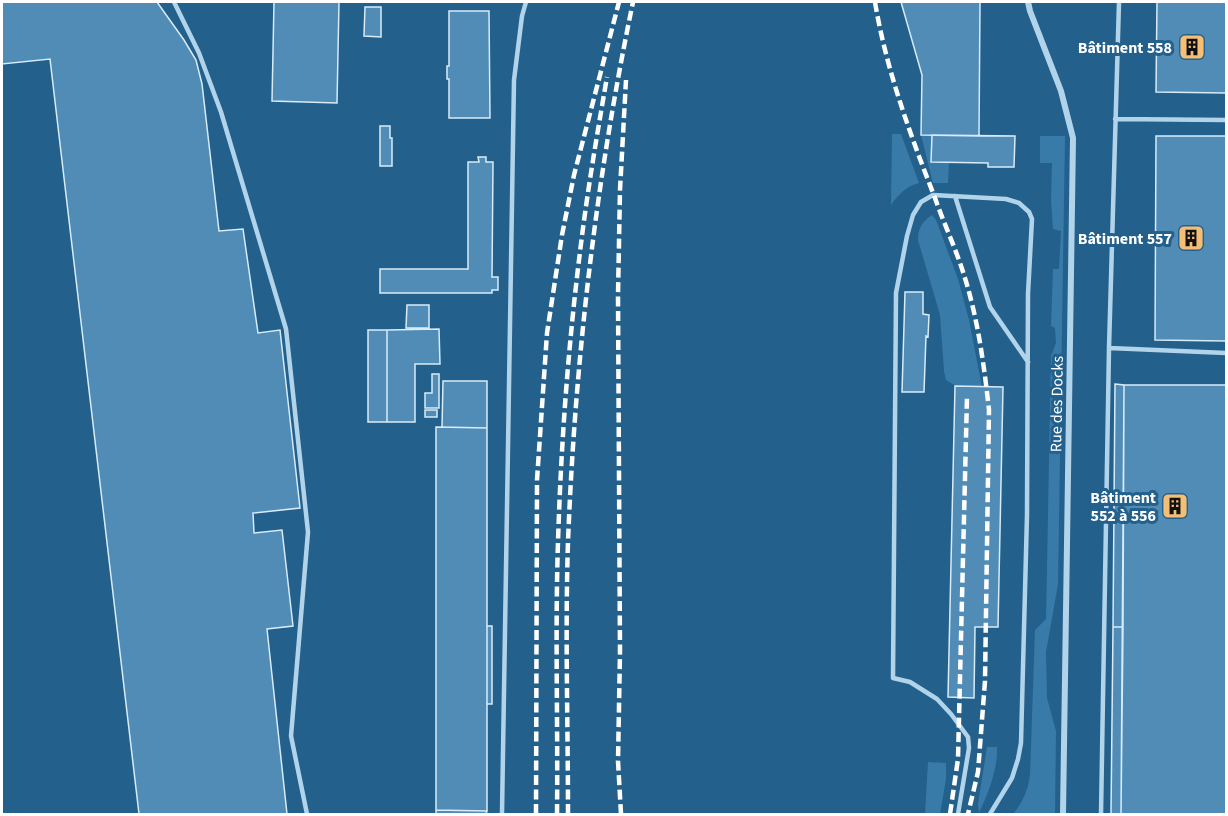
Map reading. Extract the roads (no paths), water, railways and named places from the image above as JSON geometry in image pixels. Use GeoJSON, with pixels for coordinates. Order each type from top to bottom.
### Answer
{"type":"FeatureCollection","features":[{"type":"Feature","properties":{"kind":"street","name":"Rue des Docks"},"geometry":{"type":"LineString","coordinates":[[1028,2],[1061,91],[1073,138],[1063,814]]}},
{"type":"Feature","properties":{"kind":"lane"},"geometry":{"type":"LineString","coordinates":[[174,2],[199,53],[221,112],[286,329],[308,532],[291,736],[307,814]]}},
{"type":"Feature","properties":{"kind":"lane"},"geometry":{"type":"LineString","coordinates":[[502,814],[514,80],[522,16],[526,2]]}},
{"type":"Feature","properties":{"kind":"lane"},"geometry":{"type":"LineString","coordinates":[[1101,814],[1109,348],[1119,2]]}},
{"type":"Feature","properties":{"kind":"lane"},"geometry":{"type":"LineString","coordinates":[[1116,119],[1227,120]]}},
{"type":"Feature","properties":{"kind":"lane"},"geometry":{"type":"LineString","coordinates":[[958,814],[969,748],[968,737],[937,699],[910,682],[893,678],[896,293],[913,215],[921,202],[933,195],[1006,199],[1019,203],[1029,212],[1032,219],[1028,294],[1027,515],[1021,743],[1012,778],[990,814]]}},
{"type":"Feature","properties":{"kind":"lane"},"geometry":{"type":"LineString","coordinates":[[955,196],[990,307],[1029,364]]}},
{"type":"Feature","properties":{"kind":"lane"},"geometry":{"type":"LineString","coordinates":[[1109,348],[1227,353]]}},
{"type":"Feature","properties":{"kind":"railway"},"geometry":{"type":"LineString","coordinates":[[536,814],[537,480],[547,333],[574,175],[619,2]]}},
{"type":"Feature","properties":{"kind":"railway"},"geometry":{"type":"LineString","coordinates":[[568,814],[567,576],[576,406],[598,203],[633,2]]}},
{"type":"Feature","properties":{"kind":"railway"},"geometry":{"type":"LineString","coordinates":[[875,2],[900,101],[969,292],[980,342],[989,410],[985,681],[978,772],[968,814]]}},
{"type":"Feature","properties":{"kind":"railway"},"geometry":{"type":"LineString","coordinates":[[557,814],[557,576],[563,433],[580,252],[607,77]]}},
{"type":"Feature","properties":{"kind":"railway"},"geometry":{"type":"LineString","coordinates":[[621,814],[618,761],[620,652],[618,295],[620,190],[626,80]]}},
{"type":"Feature","properties":{"kind":"railway"},"geometry":{"type":"LineString","coordinates":[[950,814],[958,759],[967,397]]}},
{"type":"Feature","properties":{"kind":"place","name":"Bâtiment 558"},"geometry":{"type":"Point","coordinates":[1192,47]}},
{"type":"Feature","properties":{"kind":"place","name":"Bâtiment 557"},"geometry":{"type":"Point","coordinates":[1191,238]}},
{"type":"Feature","properties":{"kind":"place","name":"Bâtiment 552 à 556"},"geometry":{"type":"Point","coordinates":[1175,506]}}]}
